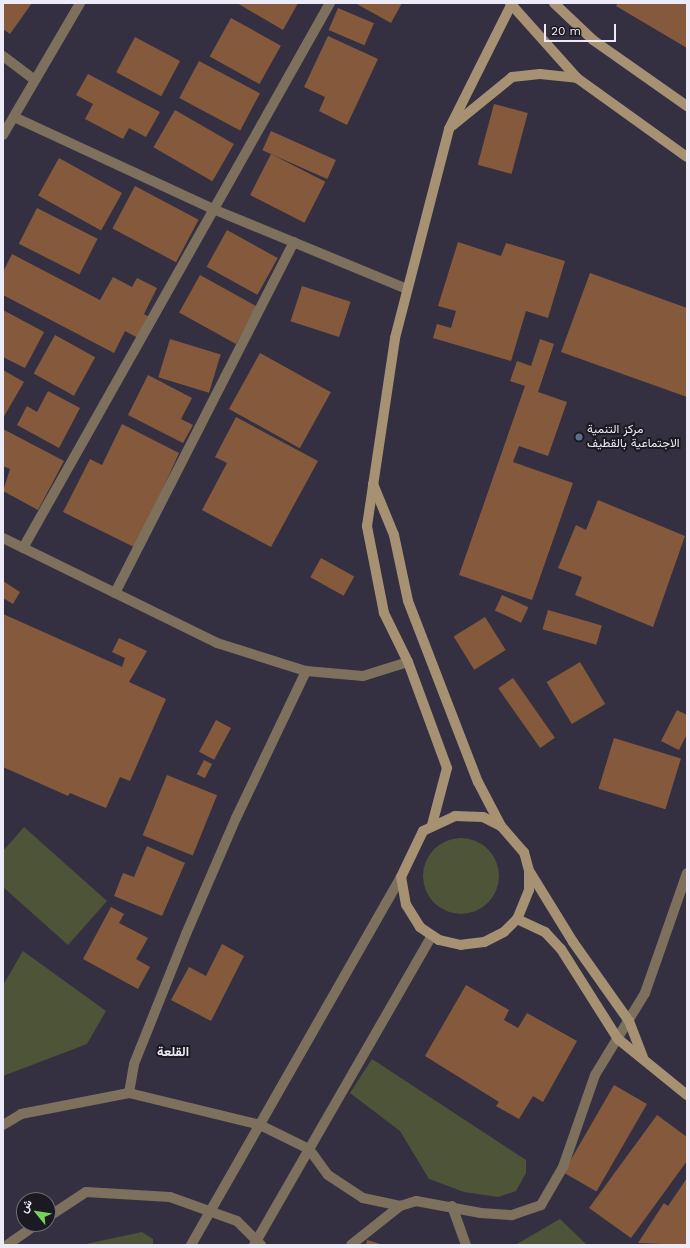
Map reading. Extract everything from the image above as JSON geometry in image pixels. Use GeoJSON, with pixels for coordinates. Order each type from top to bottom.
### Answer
{"type":"FeatureCollection","features":[{"type":"Feature","properties":{"kind":"street"},"geometry":{"type":"LineString","coordinates":[[3,135],[34,79],[80,3]]}},
{"type":"Feature","properties":{"kind":"street"},"geometry":{"type":"LineString","coordinates":[[23,548],[330,3]]}},
{"type":"Feature","properties":{"kind":"street"},"geometry":{"type":"LineString","coordinates":[[554,3],[593,40],[687,106]]}},
{"type":"Feature","properties":{"kind":"street"},"geometry":{"type":"LineString","coordinates":[[432,825],[447,768],[408,662],[384,613],[367,526],[395,338],[449,129],[511,4],[577,78],[687,157]]}},
{"type":"Feature","properties":{"kind":"street"},"geometry":{"type":"LineString","coordinates":[[3,56],[34,79]]}},
{"type":"Feature","properties":{"kind":"street"},"geometry":{"type":"LineString","coordinates":[[449,129],[512,77],[540,74],[577,78]]}},
{"type":"Feature","properties":{"kind":"street"},"geometry":{"type":"LineString","coordinates":[[14,117],[213,209],[407,289]]}},
{"type":"Feature","properties":{"kind":"street"},"geometry":{"type":"LineString","coordinates":[[115,593],[294,242]]}},
{"type":"Feature","properties":{"kind":"street"},"geometry":{"type":"LineString","coordinates":[[373,484],[394,535],[408,601],[478,782],[501,826],[524,852],[530,871],[573,942],[629,1021],[643,1057]]}},
{"type":"Feature","properties":{"kind":"street"},"geometry":{"type":"LineString","coordinates":[[3,538],[217,642],[306,671],[363,676],[408,662]]}},
{"type":"Feature","properties":{"kind":"street"},"geometry":{"type":"LineString","coordinates":[[129,1093],[134,1064],[186,934],[236,818],[306,671]]}},
{"type":"Feature","properties":{"kind":"street"},"geometry":{"type":"LineString","coordinates":[[191,1245],[401,877],[423,831],[432,825],[455,816],[483,817],[501,826]]}},
{"type":"Feature","properties":{"kind":"street"},"geometry":{"type":"LineString","coordinates":[[401,877],[406,906],[420,927],[432,935],[461,945],[484,942],[504,932],[517,919],[529,890],[530,871]]}},
{"type":"Feature","properties":{"kind":"street"},"geometry":{"type":"LineString","coordinates":[[350,1245],[400,1206],[416,1201],[452,1206],[480,1213],[512,1215],[541,1205],[563,1167],[595,1075],[645,993],[687,873]]}},
{"type":"Feature","properties":{"kind":"street"},"geometry":{"type":"LineString","coordinates":[[517,919],[545,932],[561,949],[618,1039],[643,1057],[687,1095]]}},
{"type":"Feature","properties":{"kind":"street"},"geometry":{"type":"LineString","coordinates":[[56,1212],[86,1192],[170,1197],[237,1221],[257,1243],[432,935]]}},
{"type":"Feature","properties":{"kind":"street"},"geometry":{"type":"LineString","coordinates":[[3,1125],[21,1114],[129,1093],[260,1125],[309,1150],[328,1175],[363,1198],[400,1206]]}},
{"type":"Feature","properties":{"kind":"street"},"geometry":{"type":"LineString","coordinates":[[452,1206],[466,1245]]}},
{"type":"Feature","properties":{"kind":"street"},"geometry":{"type":"LineString","coordinates":[[7,1245],[26,1232]]}},
{"type":"Feature","properties":{"kind":"green space"},"geometry":{"type":"Polygon","coordinates":[[[24,827],[107,901],[68,945],[3,887],[3,851],[24,827]]]}},
{"type":"Feature","properties":{"kind":"green space"},"geometry":{"type":"Polygon","coordinates":[[[461,838],[475,841],[488,849],[496,862],[499,876],[496,890],[488,903],[475,911],[461,914],[447,911],[434,903],[426,890],[423,876],[426,862],[434,849],[447,841],[461,838]]]}},
{"type":"Feature","properties":{"kind":"green space"},"geometry":{"type":"Polygon","coordinates":[[[23,951],[106,1011],[87,1044],[3,1076],[3,985],[23,951]]]}},
{"type":"Feature","properties":{"kind":"green space"},"geometry":{"type":"Polygon","coordinates":[[[372,1059],[526,1160],[526,1173],[516,1191],[498,1197],[464,1192],[429,1179],[400,1131],[350,1093],[372,1059]]]}},
{"type":"Feature","properties":{"kind":"green space"},"geometry":{"type":"Polygon","coordinates":[[[560,1219],[587,1245],[515,1245],[560,1219]]]}},
{"type":"Feature","properties":{"kind":"green space"},"geometry":{"type":"Polygon","coordinates":[[[142,1232],[153,1239],[153,1245],[81,1245],[142,1232]]]}},
{"type":"Feature","properties":{"kind":"building"},"geometry":{"type":"Polygon","coordinates":[[[3,3],[32,3],[10,34],[3,29],[3,3]]]}},
{"type":"Feature","properties":{"kind":"building"},"geometry":{"type":"Polygon","coordinates":[[[237,3],[298,3],[283,30],[237,3]]]}},
{"type":"Feature","properties":{"kind":"building"},"geometry":{"type":"Polygon","coordinates":[[[355,3],[402,3],[391,23],[355,3]]]}},
{"type":"Feature","properties":{"kind":"building"},"geometry":{"type":"Polygon","coordinates":[[[618,3],[687,3],[687,48],[616,6],[618,3]]]}},
{"type":"Feature","properties":{"kind":"building"},"geometry":{"type":"Polygon","coordinates":[[[338,8],[374,23],[365,45],[329,30],[338,8]]]}},
{"type":"Feature","properties":{"kind":"building"},"geometry":{"type":"Polygon","coordinates":[[[231,18],[281,46],[260,84],[210,56],[231,18]]]}},
{"type":"Feature","properties":{"kind":"building"},"geometry":{"type":"Polygon","coordinates":[[[328,36],[378,59],[347,125],[319,111],[325,97],[304,87],[328,36]]]}},
{"type":"Feature","properties":{"kind":"building"},"geometry":{"type":"Polygon","coordinates":[[[135,37],[180,61],[161,96],[116,72],[135,37]]]}},
{"type":"Feature","properties":{"kind":"building"},"geometry":{"type":"Polygon","coordinates":[[[199,61],[260,93],[240,130],[179,98],[199,61]]]}},
{"type":"Feature","properties":{"kind":"building"},"geometry":{"type":"Polygon","coordinates":[[[88,74],[160,112],[146,137],[129,128],[123,139],[85,119],[93,104],[76,95],[88,74]]]}},
{"type":"Feature","properties":{"kind":"building"},"geometry":{"type":"Polygon","coordinates":[[[494,104],[528,113],[512,174],[478,165],[494,104]]]}},
{"type":"Feature","properties":{"kind":"building"},"geometry":{"type":"Polygon","coordinates":[[[175,110],[234,144],[212,181],[154,147],[175,110]]]}},
{"type":"Feature","properties":{"kind":"building"},"geometry":{"type":"Polygon","coordinates":[[[271,131],[336,160],[327,179],[262,150],[271,131]]]}},
{"type":"Feature","properties":{"kind":"building"},"geometry":{"type":"Polygon","coordinates":[[[271,154],[325,182],[304,223],[250,195],[271,154]]]}},
{"type":"Feature","properties":{"kind":"building"},"geometry":{"type":"Polygon","coordinates":[[[59,158],[122,193],[101,231],[38,196],[59,158]]]}},
{"type":"Feature","properties":{"kind":"building"},"geometry":{"type":"Polygon","coordinates":[[[135,186],[199,220],[176,262],[112,228],[135,186]]]}},
{"type":"Feature","properties":{"kind":"building"},"geometry":{"type":"Polygon","coordinates":[[[37,208],[98,239],[79,275],[19,244],[37,208]]]}},
{"type":"Feature","properties":{"kind":"building"},"geometry":{"type":"Polygon","coordinates":[[[227,230],[278,258],[257,295],[207,267],[227,230]]]}},
{"type":"Feature","properties":{"kind":"building"},"geometry":{"type":"Polygon","coordinates":[[[458,242],[501,256],[506,243],[565,261],[548,318],[526,311],[511,361],[433,338],[437,324],[451,328],[456,311],[438,306],[458,242]]]}},
{"type":"Feature","properties":{"kind":"building"},"geometry":{"type":"Polygon","coordinates":[[[12,254],[100,300],[113,277],[132,287],[137,278],[157,288],[144,314],[151,318],[140,339],[125,331],[114,353],[3,295],[3,272],[12,254]]]}},
{"type":"Feature","properties":{"kind":"building"},"geometry":{"type":"Polygon","coordinates":[[[590,273],[687,308],[687,397],[561,352],[590,273]]]}},
{"type":"Feature","properties":{"kind":"building"},"geometry":{"type":"Polygon","coordinates":[[[200,275],[257,307],[236,344],[179,313],[200,275]]]}},
{"type":"Feature","properties":{"kind":"building"},"geometry":{"type":"Polygon","coordinates":[[[302,286],[351,302],[339,337],[291,321],[302,286]]]}},
{"type":"Feature","properties":{"kind":"building"},"geometry":{"type":"Polygon","coordinates":[[[3,310],[44,332],[25,368],[3,357],[3,310]]]}},
{"type":"Feature","properties":{"kind":"building"},"geometry":{"type":"Polygon","coordinates":[[[55,335],[95,357],[74,396],[34,373],[55,335]]]}},
{"type":"Feature","properties":{"kind":"building"},"geometry":{"type":"Polygon","coordinates":[[[170,339],[221,354],[209,393],[158,377],[170,339]]]}},
{"type":"Feature","properties":{"kind":"building"},"geometry":{"type":"Polygon","coordinates":[[[540,339],[554,344],[538,392],[567,402],[548,456],[519,446],[513,462],[573,483],[532,600],[459,575],[525,386],[510,381],[517,361],[531,366],[540,339]]]}},
{"type":"Feature","properties":{"kind":"building"},"geometry":{"type":"Polygon","coordinates":[[[260,353],[331,392],[300,448],[229,409],[260,353]]]}},
{"type":"Feature","properties":{"kind":"building"},"geometry":{"type":"Polygon","coordinates":[[[3,370],[24,382],[3,418],[3,370]]]}},
{"type":"Feature","properties":{"kind":"building"},"geometry":{"type":"Polygon","coordinates":[[[148,375],[192,398],[181,419],[193,425],[183,443],[128,415],[148,375]]]}},
{"type":"Feature","properties":{"kind":"building"},"geometry":{"type":"Polygon","coordinates":[[[48,391],[80,408],[59,448],[17,425],[27,406],[37,412],[48,391]]]}},
{"type":"Feature","properties":{"kind":"building"},"geometry":{"type":"Polygon","coordinates":[[[236,417],[318,461],[271,547],[202,510],[227,463],[215,457],[236,417]]]}},
{"type":"Feature","properties":{"kind":"building"},"geometry":{"type":"Polygon","coordinates":[[[122,424],[179,453],[136,548],[63,512],[90,459],[102,465],[122,424]]]}},
{"type":"Feature","properties":{"kind":"building"},"geometry":{"type":"Polygon","coordinates":[[[3,429],[64,461],[38,510],[3,491],[10,469],[3,466],[3,429]]]}},
{"type":"Feature","properties":{"kind":"building"},"geometry":{"type":"Polygon","coordinates":[[[598,500],[685,536],[653,627],[575,595],[582,577],[558,568],[576,525],[586,530],[598,500]]]}},
{"type":"Feature","properties":{"kind":"building"},"geometry":{"type":"Polygon","coordinates":[[[321,558],[354,576],[344,596],[310,577],[321,558]]]}},
{"type":"Feature","properties":{"kind":"building"},"geometry":{"type":"Polygon","coordinates":[[[3,581],[20,592],[13,604],[3,598],[3,581]]]}},
{"type":"Feature","properties":{"kind":"building"},"geometry":{"type":"Polygon","coordinates":[[[502,595],[528,607],[521,623],[495,610],[502,595]]]}},
{"type":"Feature","properties":{"kind":"building"},"geometry":{"type":"Polygon","coordinates":[[[548,610],[602,625],[596,645],[542,629],[548,610]]]}},
{"type":"Feature","properties":{"kind":"building"},"geometry":{"type":"Polygon","coordinates":[[[3,614],[122,667],[125,658],[112,652],[119,638],[147,651],[129,682],[166,699],[130,781],[120,777],[106,808],[70,793],[68,796],[3,767],[3,614]]]}},
{"type":"Feature","properties":{"kind":"building"},"geometry":{"type":"Polygon","coordinates":[[[485,617],[506,650],[474,670],[454,637],[485,617]]]}},
{"type":"Feature","properties":{"kind":"building"},"geometry":{"type":"Polygon","coordinates":[[[580,662],[605,704],[572,724],[547,682],[580,662]]]}},
{"type":"Feature","properties":{"kind":"building"},"geometry":{"type":"Polygon","coordinates":[[[513,678],[555,738],[540,748],[498,688],[513,678]]]}},
{"type":"Feature","properties":{"kind":"building"},"geometry":{"type":"Polygon","coordinates":[[[677,710],[687,715],[687,734],[679,750],[661,741],[677,710]]]}},
{"type":"Feature","properties":{"kind":"building"},"geometry":{"type":"Polygon","coordinates":[[[216,720],[231,728],[214,760],[199,752],[216,720]]]}},
{"type":"Feature","properties":{"kind":"building"},"geometry":{"type":"Polygon","coordinates":[[[614,738],[681,758],[665,809],[599,789],[614,738]]]}},
{"type":"Feature","properties":{"kind":"building"},"geometry":{"type":"Polygon","coordinates":[[[204,760],[212,764],[205,778],[197,774],[204,760]]]}},
{"type":"Feature","properties":{"kind":"building"},"geometry":{"type":"Polygon","coordinates":[[[167,775],[217,795],[193,855],[143,835],[167,775]]]}},
{"type":"Feature","properties":{"kind":"building"},"geometry":{"type":"Polygon","coordinates":[[[147,846],[185,863],[162,916],[114,896],[123,873],[134,877],[147,846]]]}},
{"type":"Feature","properties":{"kind":"building"},"geometry":{"type":"Polygon","coordinates":[[[111,907],[124,914],[119,923],[148,938],[136,959],[150,967],[138,989],[83,959],[111,907]]]}},
{"type":"Feature","properties":{"kind":"building"},"geometry":{"type":"Polygon","coordinates":[[[222,944],[244,956],[211,1021],[171,1000],[189,967],[206,976],[222,944]]]}},
{"type":"Feature","properties":{"kind":"building"},"geometry":{"type":"Polygon","coordinates":[[[466,985],[509,1010],[504,1020],[518,1028],[527,1013],[577,1041],[543,1102],[533,1096],[519,1119],[496,1106],[499,1102],[425,1056],[466,985]]]}},
{"type":"Feature","properties":{"kind":"building"},"geometry":{"type":"Polygon","coordinates":[[[614,1085],[647,1104],[596,1191],[564,1172],[614,1085]]]}},
{"type":"Feature","properties":{"kind":"building"},"geometry":{"type":"Polygon","coordinates":[[[657,1115],[687,1137],[687,1161],[631,1238],[589,1208],[657,1115]]]}},
{"type":"Feature","properties":{"kind":"building"},"geometry":{"type":"Polygon","coordinates":[[[687,1178],[687,1245],[638,1243],[664,1203],[668,1206],[687,1178]]]}},
{"type":"Feature","properties":{"kind":"building"},"geometry":{"type":"Polygon","coordinates":[[[367,1240],[384,1245],[366,1245],[367,1240]]]}},
{"type":"Feature","properties":{"kind":"place","name":"مركز التنمية الاجتماعية بالقطيف"},"geometry":{"type":"Point","coordinates":[579,437]}},
{"type":"Feature","properties":{"kind":"district","name":"القلعة"},"geometry":{"type":"Point","coordinates":[173,1052]}}]}
